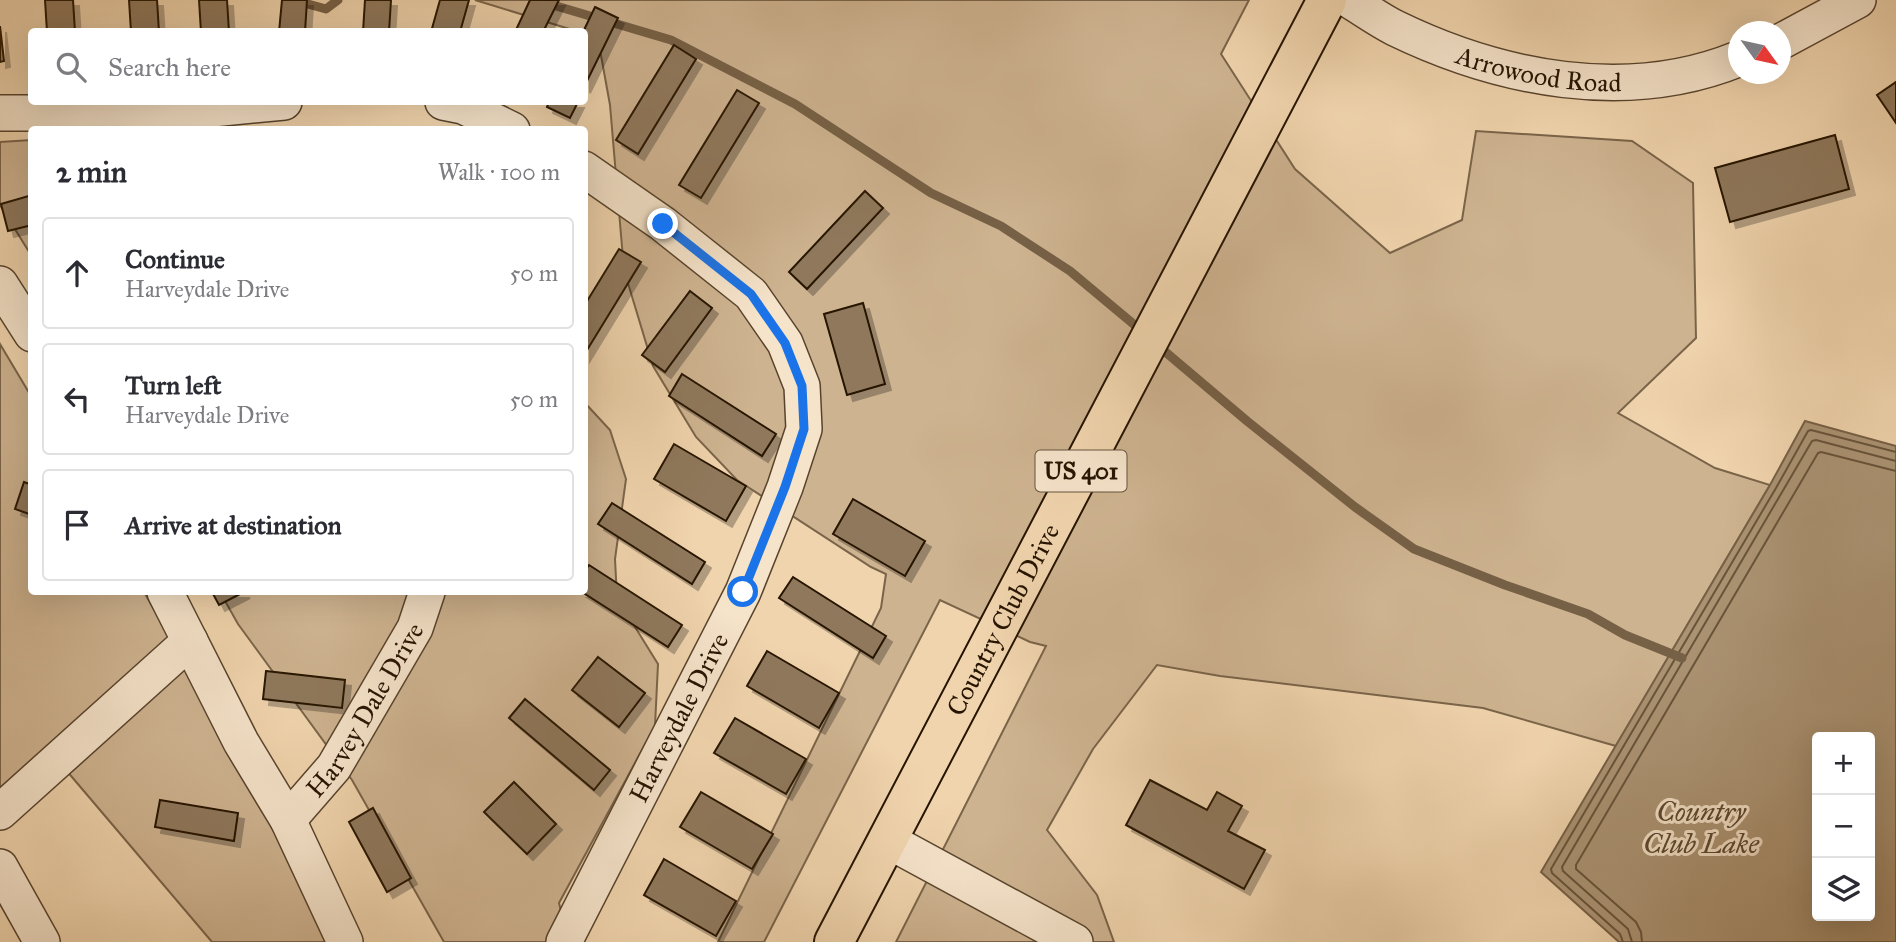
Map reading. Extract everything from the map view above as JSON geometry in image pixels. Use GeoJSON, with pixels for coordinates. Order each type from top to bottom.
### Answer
{"type":"FeatureCollection","features":[{"type":"Feature","properties":{"kind":"main road","name":"Country Club Drive"},"geometry":{"type":"LineString","coordinates":[[834,942],[1327,0]]}},
{"type":"Feature","properties":{"kind":"street","name":"Arrowood Road"},"geometry":{"type":"LineString","coordinates":[[1349,0],[1393,27],[1464,58],[1535,75],[1594,82],[1634,82],[1674,78],[1728,63]]}},
{"type":"Feature","properties":{"kind":"street"},"geometry":{"type":"LineString","coordinates":[[1791,36],[1858,0]]}},
{"type":"Feature","properties":{"kind":"street"},"geometry":{"type":"LineString","coordinates":[[0,113],[172,113],[253,105]]}},
{"type":"Feature","properties":{"kind":"street"},"geometry":{"type":"LineString","coordinates":[[458,105],[504,126]]}},
{"type":"Feature","properties":{"kind":"street","name":"Harveydale Drive"},"geometry":{"type":"LineString","coordinates":[[564,942],[743,592],[785,487],[804,429],[802,386],[794,365],[785,343],[751,294],[663,224],[588,172]]}},
{"type":"Feature","properties":{"kind":"street"},"geometry":{"type":"LineString","coordinates":[[0,284],[28,328]]}},
{"type":"Feature","properties":{"kind":"street"},"geometry":{"type":"LineString","coordinates":[[167,595],[241,742],[288,820],[345,942]]}},
{"type":"Feature","properties":{"kind":"street","name":"Harvey Dale Drive"},"geometry":{"type":"LineString","coordinates":[[288,820],[334,767],[415,628],[426,595]]}},
{"type":"Feature","properties":{"kind":"street"},"geometry":{"type":"LineString","coordinates":[[0,813],[190,641]]}},
{"type":"Feature","properties":{"kind":"street"},"geometry":{"type":"LineString","coordinates":[[887,840],[1075,942]]}},
{"type":"Feature","properties":{"kind":"street"},"geometry":{"type":"LineString","coordinates":[[0,867],[42,942]]}},
{"type":"Feature","properties":{"kind":"shaded area"},"geometry":{"type":"Polygon","coordinates":[[[475,0],[1249,0],[1221,54],[1295,169],[1390,253],[1462,220],[1476,131],[1632,141],[1693,183],[1696,338],[1618,413],[1715,468],[1770,485],[1616,746],[1483,708],[1220,676],[1157,665],[1093,749],[1047,830],[1097,895],[1114,942],[896,942],[1046,646],[1030,642],[940,600],[764,942],[718,942],[881,608],[886,574],[737,480],[696,437],[653,366],[624,270],[610,105],[598,39],[588,34],[588,28],[566,28],[475,0]]]}},
{"type":"Feature","properties":{"kind":"shaded area"},"geometry":{"type":"Polygon","coordinates":[[[28,140],[28,250],[0,205],[0,142],[28,140]]]}},
{"type":"Feature","properties":{"kind":"shaded area"},"geometry":{"type":"Polygon","coordinates":[[[0,344],[28,391],[28,595],[146,595],[170,637],[0,788],[0,344]]]}},
{"type":"Feature","properties":{"kind":"shaded area"},"geometry":{"type":"Polygon","coordinates":[[[588,406],[610,430],[626,479],[615,559],[617,598],[658,664],[655,726],[559,903],[568,942],[444,942],[352,780],[238,624],[222,595],[588,595],[588,406]]]}},
{"type":"Feature","properties":{"kind":"shaded area"},"geometry":{"type":"Polygon","coordinates":[[[188,662],[283,831],[331,942],[212,942],[66,770],[188,662]]]}},
{"type":"Feature","properties":{"kind":"water","name":"Country Club Lake"},"geometry":{"type":"Polygon","coordinates":[[[1805,421],[1896,446],[1896,942],[1619,942],[1541,872],[1770,485],[1805,421]]]}},
{"type":"Feature","properties":{"kind":"building"},"geometry":{"type":"Polygon","coordinates":[[[45,0],[73,0],[75,28],[47,28],[45,0]]]}},
{"type":"Feature","properties":{"kind":"building"},"geometry":{"type":"Polygon","coordinates":[[[129,0],[157,0],[159,28],[131,28],[129,0]]]}},
{"type":"Feature","properties":{"kind":"building"},"geometry":{"type":"Polygon","coordinates":[[[199,0],[227,0],[229,28],[201,28],[199,0]]]}},
{"type":"Feature","properties":{"kind":"building"},"geometry":{"type":"Polygon","coordinates":[[[282,0],[307,0],[305,28],[279,28],[282,0]]]}},
{"type":"Feature","properties":{"kind":"building"},"geometry":{"type":"Polygon","coordinates":[[[365,0],[391,0],[389,28],[363,28],[365,0]]]}},
{"type":"Feature","properties":{"kind":"building"},"geometry":{"type":"Polygon","coordinates":[[[440,0],[469,0],[461,28],[432,28],[440,0]]]}},
{"type":"Feature","properties":{"kind":"building"},"geometry":{"type":"Polygon","coordinates":[[[530,0],[559,0],[545,28],[517,28],[530,0]]]}},
{"type":"Feature","properties":{"kind":"building"},"geometry":{"type":"Polygon","coordinates":[[[595,7],[618,18],[588,79],[588,28],[585,28],[595,7]]]}},
{"type":"Feature","properties":{"kind":"building"},"geometry":{"type":"Polygon","coordinates":[[[0,26],[4,61],[0,62],[0,26]]]}},
{"type":"Feature","properties":{"kind":"building"},"geometry":{"type":"Polygon","coordinates":[[[674,45],[696,59],[638,154],[616,140],[674,45]]]}},
{"type":"Feature","properties":{"kind":"building"},"geometry":{"type":"Polygon","coordinates":[[[1896,82],[1896,123],[1877,95],[1896,82]]]}},
{"type":"Feature","properties":{"kind":"building"},"geometry":{"type":"Polygon","coordinates":[[[737,90],[759,103],[701,198],[679,185],[737,90]]]}},
{"type":"Feature","properties":{"kind":"building"},"geometry":{"type":"Polygon","coordinates":[[[548,105],[576,105],[570,118],[547,107],[548,105]]]}},
{"type":"Feature","properties":{"kind":"building"},"geometry":{"type":"Polygon","coordinates":[[[1835,135],[1849,189],[1730,222],[1715,168],[1835,135]]]}},
{"type":"Feature","properties":{"kind":"building"},"geometry":{"type":"Polygon","coordinates":[[[865,191],[883,208],[807,289],[789,272],[865,191]]]}},
{"type":"Feature","properties":{"kind":"building"},"geometry":{"type":"Polygon","coordinates":[[[28,196],[28,226],[8,231],[1,204],[28,196]]]}},
{"type":"Feature","properties":{"kind":"building"},"geometry":{"type":"Polygon","coordinates":[[[619,249],[641,262],[588,348],[588,299],[619,249]]]}},
{"type":"Feature","properties":{"kind":"building"},"geometry":{"type":"Polygon","coordinates":[[[690,291],[712,308],[665,372],[642,355],[690,291]]]}},
{"type":"Feature","properties":{"kind":"building"},"geometry":{"type":"Polygon","coordinates":[[[863,303],[885,384],[847,395],[824,314],[863,303]]]}},
{"type":"Feature","properties":{"kind":"building"},"geometry":{"type":"Polygon","coordinates":[[[682,374],[776,434],[762,456],[669,396],[682,374]]]}},
{"type":"Feature","properties":{"kind":"building"},"geometry":{"type":"Polygon","coordinates":[[[674,444],[746,486],[726,521],[654,479],[674,444]]]}},
{"type":"Feature","properties":{"kind":"building"},"geometry":{"type":"Polygon","coordinates":[[[24,482],[28,484],[28,514],[15,509],[24,482]]]}},
{"type":"Feature","properties":{"kind":"building"},"geometry":{"type":"Polygon","coordinates":[[[853,499],[925,541],[905,576],[833,534],[853,499]]]}},
{"type":"Feature","properties":{"kind":"building"},"geometry":{"type":"Polygon","coordinates":[[[612,503],[705,562],[692,584],[598,524],[612,503]]]}},
{"type":"Feature","properties":{"kind":"building"},"geometry":{"type":"Polygon","coordinates":[[[588,566],[682,625],[668,647],[587,595],[588,566]]]}},
{"type":"Feature","properties":{"kind":"building"},"geometry":{"type":"Polygon","coordinates":[[[793,577],[886,636],[873,658],[779,598],[793,577]]]}},
{"type":"Feature","properties":{"kind":"building"},"geometry":{"type":"Polygon","coordinates":[[[214,595],[238,595],[219,605],[214,595]]]}},
{"type":"Feature","properties":{"kind":"building"},"geometry":{"type":"Polygon","coordinates":[[[767,651],[839,693],[819,728],[747,686],[767,651]]]}},
{"type":"Feature","properties":{"kind":"building"},"geometry":{"type":"Polygon","coordinates":[[[598,657],[645,693],[619,727],[572,690],[598,657]]]}},
{"type":"Feature","properties":{"kind":"building"},"geometry":{"type":"Polygon","coordinates":[[[266,671],[345,680],[342,708],[263,699],[266,671]]]}},
{"type":"Feature","properties":{"kind":"building"},"geometry":{"type":"Polygon","coordinates":[[[525,699],[610,770],[594,790],[509,718],[525,699]]]}},
{"type":"Feature","properties":{"kind":"building"},"geometry":{"type":"Polygon","coordinates":[[[735,718],[806,759],[786,794],[714,753],[735,718]]]}},
{"type":"Feature","properties":{"kind":"building"},"geometry":{"type":"Polygon","coordinates":[[[1150,780],[1207,810],[1217,792],[1242,806],[1228,831],[1265,850],[1244,889],[1126,825],[1150,780]]]}},
{"type":"Feature","properties":{"kind":"building"},"geometry":{"type":"Polygon","coordinates":[[[514,782],[556,824],[527,854],[484,812],[514,782]]]}},
{"type":"Feature","properties":{"kind":"building"},"geometry":{"type":"Polygon","coordinates":[[[701,792],[773,834],[752,869],[680,827],[701,792]]]}},
{"type":"Feature","properties":{"kind":"building"},"geometry":{"type":"Polygon","coordinates":[[[160,800],[238,813],[234,841],[155,827],[160,800]]]}},
{"type":"Feature","properties":{"kind":"building"},"geometry":{"type":"Polygon","coordinates":[[[373,808],[411,878],[387,892],[349,822],[373,808]]]}},
{"type":"Feature","properties":{"kind":"building"},"geometry":{"type":"Polygon","coordinates":[[[664,859],[736,901],[716,936],[644,895],[664,859]]]}},
{"type":"Feature","properties":{"kind":"waterway"},"geometry":{"type":"LineString","coordinates":[[293,0],[326,9],[338,0]]}},
{"type":"Feature","properties":{"kind":"waterway"},"geometry":{"type":"LineString","coordinates":[[536,0],[671,40],[795,104],[931,193],[1001,226],[1070,271],[1143,332]]}},
{"type":"Feature","properties":{"kind":"waterway"},"geometry":{"type":"LineString","coordinates":[[1156,344],[1355,507],[1414,549],[1588,614],[1625,635],[1682,658]]}},
{"type":"Feature","properties":{"kind":"route"},"geometry":{"type":"LineString","coordinates":[[663,224],[751,294],[785,343],[802,386],[804,429],[785,487],[743,592]]}}]}
